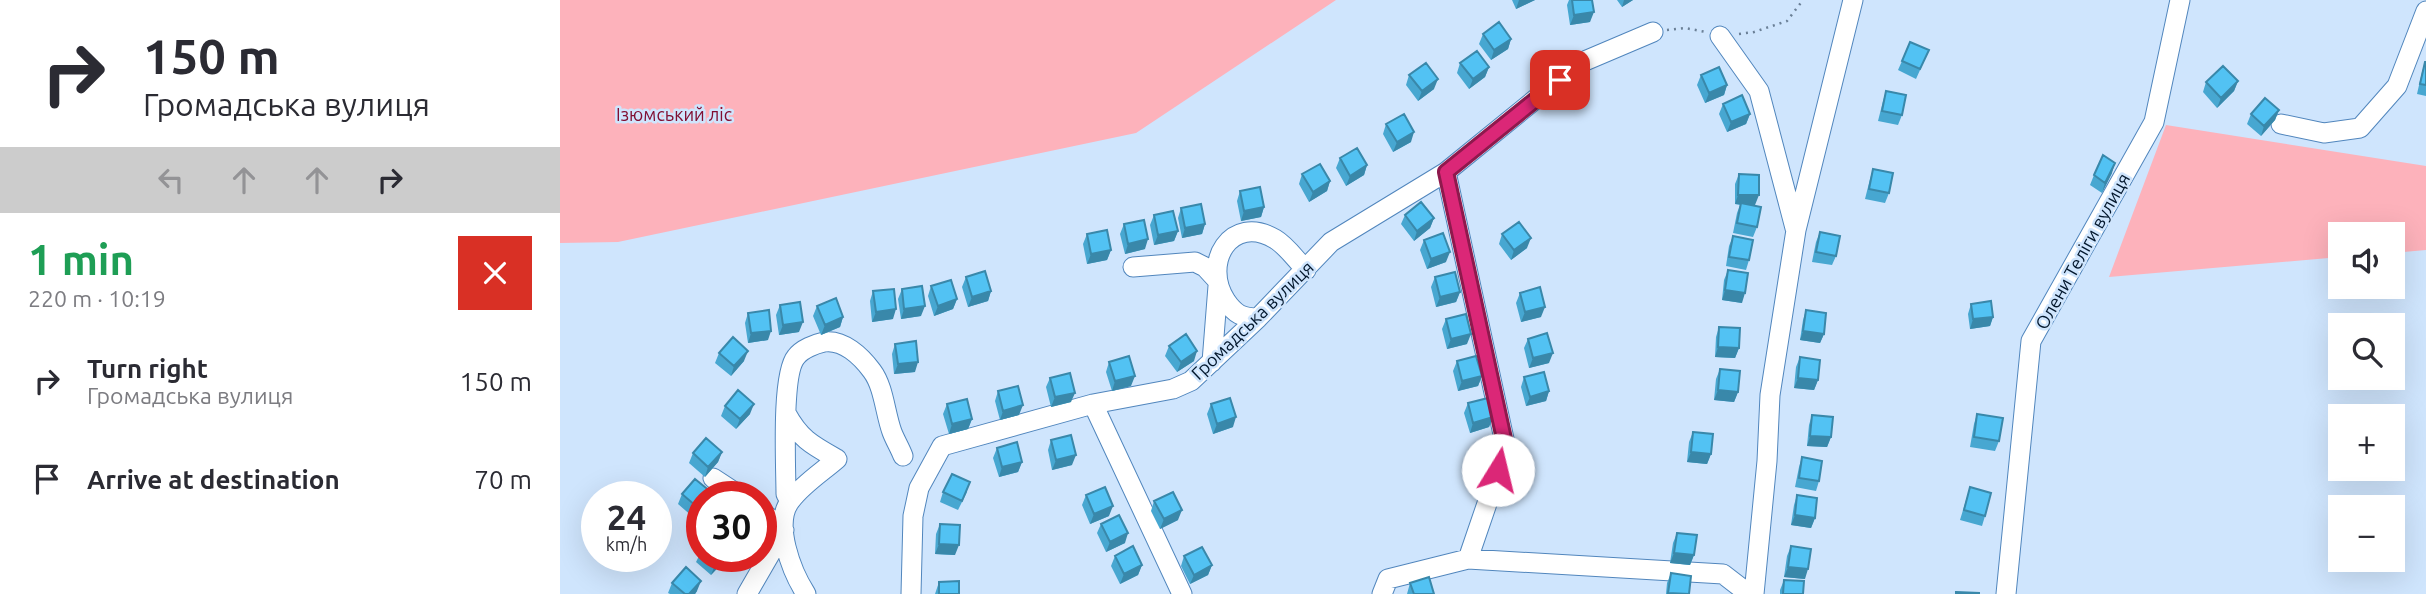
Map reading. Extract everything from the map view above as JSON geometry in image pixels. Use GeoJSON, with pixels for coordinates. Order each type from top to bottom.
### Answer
{"type":"FeatureCollection","features":[{"type":"Feature","properties":{"kind":"street"},"geometry":{"type":"LineString","coordinates":[[1382,594],[1388,579],[1468,559],[1723,574],[1751,594],[1767,461],[1770,394],[1796,230],[1853,0]]}},
{"type":"Feature","properties":{"kind":"street","name":"Олени Теліги вулиця"},"geometry":{"type":"LineString","coordinates":[[2006,594],[2031,341],[2154,122],[2179,0]]}},
{"type":"Feature","properties":{"kind":"street"},"geometry":{"type":"LineString","coordinates":[[2281,124],[2324,133],[2360,128],[2397,86],[2426,11]]}},
{"type":"Feature","properties":{"kind":"street","name":"Громадська вулиця"},"geometry":{"type":"LineString","coordinates":[[911,594],[913,516],[919,488],[942,446],[1093,404],[1173,389],[1191,380],[1258,318],[1331,242],[1446,172],[1580,63],[1653,32]]}},
{"type":"Feature","properties":{"kind":"street"},"geometry":{"type":"LineString","coordinates":[[1720,36],[1759,91],[1796,230]]}},
{"type":"Feature","properties":{"kind":"street"},"geometry":{"type":"LineString","coordinates":[[1446,172],[1506,448],[1468,559]]}},
{"type":"Feature","properties":{"kind":"street"},"geometry":{"type":"LineString","coordinates":[[1212,362],[1216,264],[1228,241],[1241,232],[1265,234],[1274,238],[1292,255],[1311,265]]}},
{"type":"Feature","properties":{"kind":"street"},"geometry":{"type":"LineString","coordinates":[[1291,285],[1294,266],[1292,255]]}},
{"type":"Feature","properties":{"kind":"street"},"geometry":{"type":"LineString","coordinates":[[1133,267],[1195,262],[1205,267],[1237,314],[1258,318]]}},
{"type":"Feature","properties":{"kind":"street"},"geometry":{"type":"LineString","coordinates":[[790,500],[786,494],[785,412],[791,368],[795,357],[806,348],[825,342],[841,343],[873,372],[892,431],[904,456]]}},
{"type":"Feature","properties":{"kind":"street"},"geometry":{"type":"LineString","coordinates":[[1093,404],[1182,594]]}},
{"type":"Feature","properties":{"kind":"street"},"geometry":{"type":"LineString","coordinates":[[785,412],[795,431],[808,443],[837,459],[790,500],[783,515],[783,530],[792,565],[806,594]]}},
{"type":"Feature","properties":{"kind":"street"},"geometry":{"type":"LineString","coordinates":[[713,478],[718,481]]}},
{"type":"Feature","properties":{"kind":"street"},"geometry":{"type":"LineString","coordinates":[[777,525],[783,530]]}},
{"type":"Feature","properties":{"kind":"street"},"geometry":{"type":"LineString","coordinates":[[747,594],[783,530]]}},
{"type":"Feature","properties":{"kind":"green space","name":"Ізюмський ліс"},"geometry":{"type":"Polygon","coordinates":[[[560,0],[1336,0],[1136,133],[618,242],[560,243],[560,0]]]}},
{"type":"Feature","properties":{"kind":"green space"},"geometry":{"type":"Polygon","coordinates":[[[2166,125],[2426,166],[2426,250],[2405,252],[2405,222],[2328,222],[2328,258],[2109,277],[2166,125]]]}},
{"type":"Feature","properties":{"kind":"building"},"geometry":{"type":"Polygon","coordinates":[[[1572,0],[1592,0],[1594,12],[1574,15],[1572,0]]]}},
{"type":"Feature","properties":{"kind":"building"},"geometry":{"type":"Polygon","coordinates":[[[1499,22],[1511,39],[1494,50],[1483,34],[1499,22]]]}},
{"type":"Feature","properties":{"kind":"building"},"geometry":{"type":"Polygon","coordinates":[[[1910,42],[1929,50],[1920,69],[1902,61],[1910,42]]]}},
{"type":"Feature","properties":{"kind":"building"},"geometry":{"type":"Polygon","coordinates":[[[1477,51],[1489,67],[1473,79],[1460,63],[1477,51]]]}},
{"type":"Feature","properties":{"kind":"building"},"geometry":{"type":"Polygon","coordinates":[[[2426,62],[2426,85],[2420,84],[2426,62]]]}},
{"type":"Feature","properties":{"kind":"building"},"geometry":{"type":"Polygon","coordinates":[[[1426,63],[1438,79],[1422,91],[1409,75],[1426,63]]]}},
{"type":"Feature","properties":{"kind":"building"},"geometry":{"type":"Polygon","coordinates":[[[2223,66],[2238,81],[2221,98],[2206,82],[2223,66]]]}},
{"type":"Feature","properties":{"kind":"building"},"geometry":{"type":"Polygon","coordinates":[[[1719,67],[1727,85],[1709,93],[1701,75],[1719,67]]]}},
{"type":"Feature","properties":{"kind":"building"},"geometry":{"type":"Polygon","coordinates":[[[1886,91],[1906,95],[1902,115],[1882,111],[1886,91]]]}},
{"type":"Feature","properties":{"kind":"building"},"geometry":{"type":"Polygon","coordinates":[[[1742,95],[1750,114],[1731,122],[1723,104],[1742,95]]]}},
{"type":"Feature","properties":{"kind":"building"},"geometry":{"type":"Polygon","coordinates":[[[2265,98],[2279,110],[2264,126],[2251,114],[2265,98]]]}},
{"type":"Feature","properties":{"kind":"building"},"geometry":{"type":"Polygon","coordinates":[[[1404,114],[1414,132],[1397,142],[1386,124],[1404,114]]]}},
{"type":"Feature","properties":{"kind":"building"},"geometry":{"type":"Polygon","coordinates":[[[1357,148],[1367,165],[1350,176],[1340,158],[1357,148]]]}},
{"type":"Feature","properties":{"kind":"building"},"geometry":{"type":"Polygon","coordinates":[[[2103,155],[2115,163],[2105,183],[2094,175],[2103,155]]]}},
{"type":"Feature","properties":{"kind":"building"},"geometry":{"type":"Polygon","coordinates":[[[1320,164],[1330,181],[1313,192],[1302,174],[1320,164]]]}},
{"type":"Feature","properties":{"kind":"building"},"geometry":{"type":"Polygon","coordinates":[[[1873,169],[1893,173],[1889,193],[1869,189],[1873,169]]]}},
{"type":"Feature","properties":{"kind":"building"},"geometry":{"type":"Polygon","coordinates":[[[1739,174],[1759,175],[1759,195],[1738,195],[1739,174]]]}},
{"type":"Feature","properties":{"kind":"building"},"geometry":{"type":"Polygon","coordinates":[[[1260,187],[1264,207],[1244,211],[1240,191],[1260,187]]]}},
{"type":"Feature","properties":{"kind":"building"},"geometry":{"type":"Polygon","coordinates":[[[1421,202],[1434,218],[1417,231],[1405,215],[1421,202]]]}},
{"type":"Feature","properties":{"kind":"building"},"geometry":{"type":"Polygon","coordinates":[[[1741,203],[1761,207],[1757,227],[1737,223],[1741,203]]]}},
{"type":"Feature","properties":{"kind":"building"},"geometry":{"type":"Polygon","coordinates":[[[1201,204],[1205,224],[1185,228],[1181,208],[1201,204]]]}},
{"type":"Feature","properties":{"kind":"building"},"geometry":{"type":"Polygon","coordinates":[[[1173,211],[1178,231],[1158,235],[1154,215],[1173,211]]]}},
{"type":"Feature","properties":{"kind":"building"},"geometry":{"type":"Polygon","coordinates":[[[1144,220],[1148,239],[1128,244],[1124,224],[1144,220]]]}},
{"type":"Feature","properties":{"kind":"building"},"geometry":{"type":"Polygon","coordinates":[[[1519,222],[1531,238],[1514,250],[1502,234],[1519,222]]]}},
{"type":"Feature","properties":{"kind":"building"},"geometry":{"type":"Polygon","coordinates":[[[1107,230],[1111,250],[1091,254],[1087,234],[1107,230]]]}},
{"type":"Feature","properties":{"kind":"building"},"geometry":{"type":"Polygon","coordinates":[[[1820,232],[1840,236],[1836,256],[1816,252],[1820,232]]]}},
{"type":"Feature","properties":{"kind":"building"},"geometry":{"type":"Polygon","coordinates":[[[1443,233],[1450,252],[1431,259],[1424,240],[1443,233]]]}},
{"type":"Feature","properties":{"kind":"building"},"geometry":{"type":"Polygon","coordinates":[[[1733,236],[1753,240],[1749,260],[1729,257],[1733,236]]]}},
{"type":"Feature","properties":{"kind":"building"},"geometry":{"type":"Polygon","coordinates":[[[1728,270],[1748,273],[1745,293],[1725,290],[1728,270]]]}},
{"type":"Feature","properties":{"kind":"building"},"geometry":{"type":"Polygon","coordinates":[[[985,271],[991,291],[972,297],[966,277],[985,271]]]}},
{"type":"Feature","properties":{"kind":"building"},"geometry":{"type":"Polygon","coordinates":[[[1455,272],[1460,292],[1440,297],[1435,277],[1455,272]]]}},
{"type":"Feature","properties":{"kind":"building"},"geometry":{"type":"Polygon","coordinates":[[[951,280],[957,299],[938,306],[931,286],[951,280]]]}},
{"type":"Feature","properties":{"kind":"building"},"geometry":{"type":"Polygon","coordinates":[[[922,286],[925,306],[904,309],[902,289],[922,286]]]}},
{"type":"Feature","properties":{"kind":"building"},"geometry":{"type":"Polygon","coordinates":[[[1540,287],[1545,307],[1525,312],[1520,293],[1540,287]]]}},
{"type":"Feature","properties":{"kind":"building"},"geometry":{"type":"Polygon","coordinates":[[[894,289],[896,309],[876,312],[873,291],[894,289]]]}},
{"type":"Feature","properties":{"kind":"building"},"geometry":{"type":"Polygon","coordinates":[[[836,298],[843,317],[825,325],[817,306],[836,298]]]}},
{"type":"Feature","properties":{"kind":"building"},"geometry":{"type":"Polygon","coordinates":[[[1991,301],[1993,317],[1973,319],[1971,304],[1991,301]]]}},
{"type":"Feature","properties":{"kind":"building"},"geometry":{"type":"Polygon","coordinates":[[[800,302],[803,322],[783,325],[780,305],[800,302]]]}},
{"type":"Feature","properties":{"kind":"building"},"geometry":{"type":"Polygon","coordinates":[[[769,310],[771,331],[751,333],[748,313],[769,310]]]}},
{"type":"Feature","properties":{"kind":"building"},"geometry":{"type":"Polygon","coordinates":[[[1806,310],[1826,313],[1824,334],[1803,331],[1806,310]]]}},
{"type":"Feature","properties":{"kind":"building"},"geometry":{"type":"Polygon","coordinates":[[[1466,314],[1471,334],[1451,339],[1446,319],[1466,314]]]}},
{"type":"Feature","properties":{"kind":"building"},"geometry":{"type":"Polygon","coordinates":[[[1719,327],[1740,328],[1739,348],[1718,347],[1719,327]]]}},
{"type":"Feature","properties":{"kind":"building"},"geometry":{"type":"Polygon","coordinates":[[[1547,333],[1553,353],[1533,358],[1528,339],[1547,333]]]}},
{"type":"Feature","properties":{"kind":"building"},"geometry":{"type":"Polygon","coordinates":[[[1186,334],[1197,351],[1181,362],[1169,346],[1186,334]]]}},
{"type":"Feature","properties":{"kind":"building"},"geometry":{"type":"Polygon","coordinates":[[[733,337],[748,351],[734,366],[719,353],[733,337]]]}},
{"type":"Feature","properties":{"kind":"building"},"geometry":{"type":"Polygon","coordinates":[[[916,341],[918,362],[898,364],[895,344],[916,341]]]}},
{"type":"Feature","properties":{"kind":"building"},"geometry":{"type":"Polygon","coordinates":[[[1129,356],[1135,376],[1115,381],[1109,362],[1129,356]]]}},
{"type":"Feature","properties":{"kind":"building"},"geometry":{"type":"Polygon","coordinates":[[[1476,356],[1482,376],[1462,381],[1457,361],[1476,356]]]}},
{"type":"Feature","properties":{"kind":"building"},"geometry":{"type":"Polygon","coordinates":[[[1800,357],[1820,360],[1818,380],[1798,378],[1800,357]]]}},
{"type":"Feature","properties":{"kind":"building"},"geometry":{"type":"Polygon","coordinates":[[[1720,369],[1740,371],[1738,392],[1718,390],[1720,369]]]}},
{"type":"Feature","properties":{"kind":"building"},"geometry":{"type":"Polygon","coordinates":[[[1544,372],[1549,391],[1530,397],[1524,377],[1544,372]]]}},
{"type":"Feature","properties":{"kind":"building"},"geometry":{"type":"Polygon","coordinates":[[[1070,373],[1075,393],[1055,397],[1050,378],[1070,373]]]}},
{"type":"Feature","properties":{"kind":"building"},"geometry":{"type":"Polygon","coordinates":[[[1018,386],[1023,405],[1003,411],[998,391],[1018,386]]]}},
{"type":"Feature","properties":{"kind":"building"},"geometry":{"type":"Polygon","coordinates":[[[738,390],[754,404],[740,419],[725,406],[738,390]]]}},
{"type":"Feature","properties":{"kind":"building"},"geometry":{"type":"Polygon","coordinates":[[[1230,398],[1236,417],[1217,424],[1211,404],[1230,398]]]}},
{"type":"Feature","properties":{"kind":"building"},"geometry":{"type":"Polygon","coordinates":[[[1488,398],[1493,417],[1473,423],[1468,403],[1488,398]]]}},
{"type":"Feature","properties":{"kind":"building"},"geometry":{"type":"Polygon","coordinates":[[[967,399],[972,419],[952,424],[947,404],[967,399]]]}},
{"type":"Feature","properties":{"kind":"building"},"geometry":{"type":"Polygon","coordinates":[[[1977,414],[2003,418],[1999,441],[1974,437],[1977,414]]]}},
{"type":"Feature","properties":{"kind":"building"},"geometry":{"type":"Polygon","coordinates":[[[1812,415],[1833,417],[1831,437],[1810,436],[1812,415]]]}},
{"type":"Feature","properties":{"kind":"building"},"geometry":{"type":"Polygon","coordinates":[[[1693,432],[1713,434],[1711,454],[1691,452],[1693,432]]]}},
{"type":"Feature","properties":{"kind":"building"},"geometry":{"type":"Polygon","coordinates":[[[1071,435],[1076,455],[1056,460],[1051,440],[1071,435]]]}},
{"type":"Feature","properties":{"kind":"building"},"geometry":{"type":"Polygon","coordinates":[[[706,438],[722,452],[708,467],[693,453],[706,438]]]}},
{"type":"Feature","properties":{"kind":"building"},"geometry":{"type":"Polygon","coordinates":[[[1017,442],[1022,462],[1002,467],[997,448],[1017,442]]]}},
{"type":"Feature","properties":{"kind":"building"},"geometry":{"type":"Polygon","coordinates":[[[1802,457],[1822,461],[1819,481],[1799,478],[1802,457]]]}},
{"type":"Feature","properties":{"kind":"building"},"geometry":{"type":"Polygon","coordinates":[[[952,474],[970,482],[962,501],[943,492],[952,474]]]}},
{"type":"Feature","properties":{"kind":"building"},"geometry":{"type":"Polygon","coordinates":[[[1105,487],[1113,506],[1094,514],[1086,495],[1105,487]]]}},
{"type":"Feature","properties":{"kind":"building"},"geometry":{"type":"Polygon","coordinates":[[[1970,487],[1991,493],[1985,516],[1964,510],[1970,487]]]}},
{"type":"Feature","properties":{"kind":"building"},"geometry":{"type":"Polygon","coordinates":[[[1173,492],[1182,510],[1164,519],[1154,501],[1173,492]]]}},
{"type":"Feature","properties":{"kind":"building"},"geometry":{"type":"Polygon","coordinates":[[[1797,495],[1817,498],[1815,518],[1795,515],[1797,495]]]}},
{"type":"Feature","properties":{"kind":"building"},"geometry":{"type":"Polygon","coordinates":[[[1119,515],[1128,533],[1110,542],[1101,524],[1119,515]]]}},
{"type":"Feature","properties":{"kind":"building"},"geometry":{"type":"Polygon","coordinates":[[[940,524],[960,525],[959,545],[939,544],[940,524]]]}},
{"type":"Feature","properties":{"kind":"building"},"geometry":{"type":"Polygon","coordinates":[[[1677,533],[1697,535],[1694,555],[1674,553],[1677,533]]]}},
{"type":"Feature","properties":{"kind":"building"},"geometry":{"type":"Polygon","coordinates":[[[1133,546],[1142,565],[1124,574],[1115,556],[1133,546]]]}},
{"type":"Feature","properties":{"kind":"building"},"geometry":{"type":"Polygon","coordinates":[[[1791,546],[1811,549],[1808,569],[1788,567],[1791,546]]]}},
{"type":"Feature","properties":{"kind":"building"},"geometry":{"type":"Polygon","coordinates":[[[1202,547],[1212,565],[1194,575],[1184,556],[1202,547]]]}},
{"type":"Feature","properties":{"kind":"building"},"geometry":{"type":"Polygon","coordinates":[[[686,567],[686,572],[691,572],[701,581],[689,594],[685,594],[672,583],[686,567]]]}},
{"type":"Feature","properties":{"kind":"building"},"geometry":{"type":"Polygon","coordinates":[[[1671,573],[1691,576],[1689,594],[1668,593],[1671,573]]]}},
{"type":"Feature","properties":{"kind":"building"},"geometry":{"type":"Polygon","coordinates":[[[1429,577],[1434,594],[1414,594],[1410,583],[1429,577]]]}},
{"type":"Feature","properties":{"kind":"building"},"geometry":{"type":"Polygon","coordinates":[[[1784,580],[1804,581],[1803,594],[1783,594],[1784,580]]]}},
{"type":"Feature","properties":{"kind":"building"},"geometry":{"type":"Polygon","coordinates":[[[959,581],[959,594],[939,594],[939,582],[959,581]]]}},
{"type":"Feature","properties":{"kind":"building"},"geometry":{"type":"Polygon","coordinates":[[[1979,593],[1979,594],[1956,594],[1979,593]]]}},
{"type":"Feature","properties":{"kind":"route"},"geometry":{"type":"LineString","coordinates":[[1498,470],[1506,448],[1446,172],[1560,80]]}}]}
